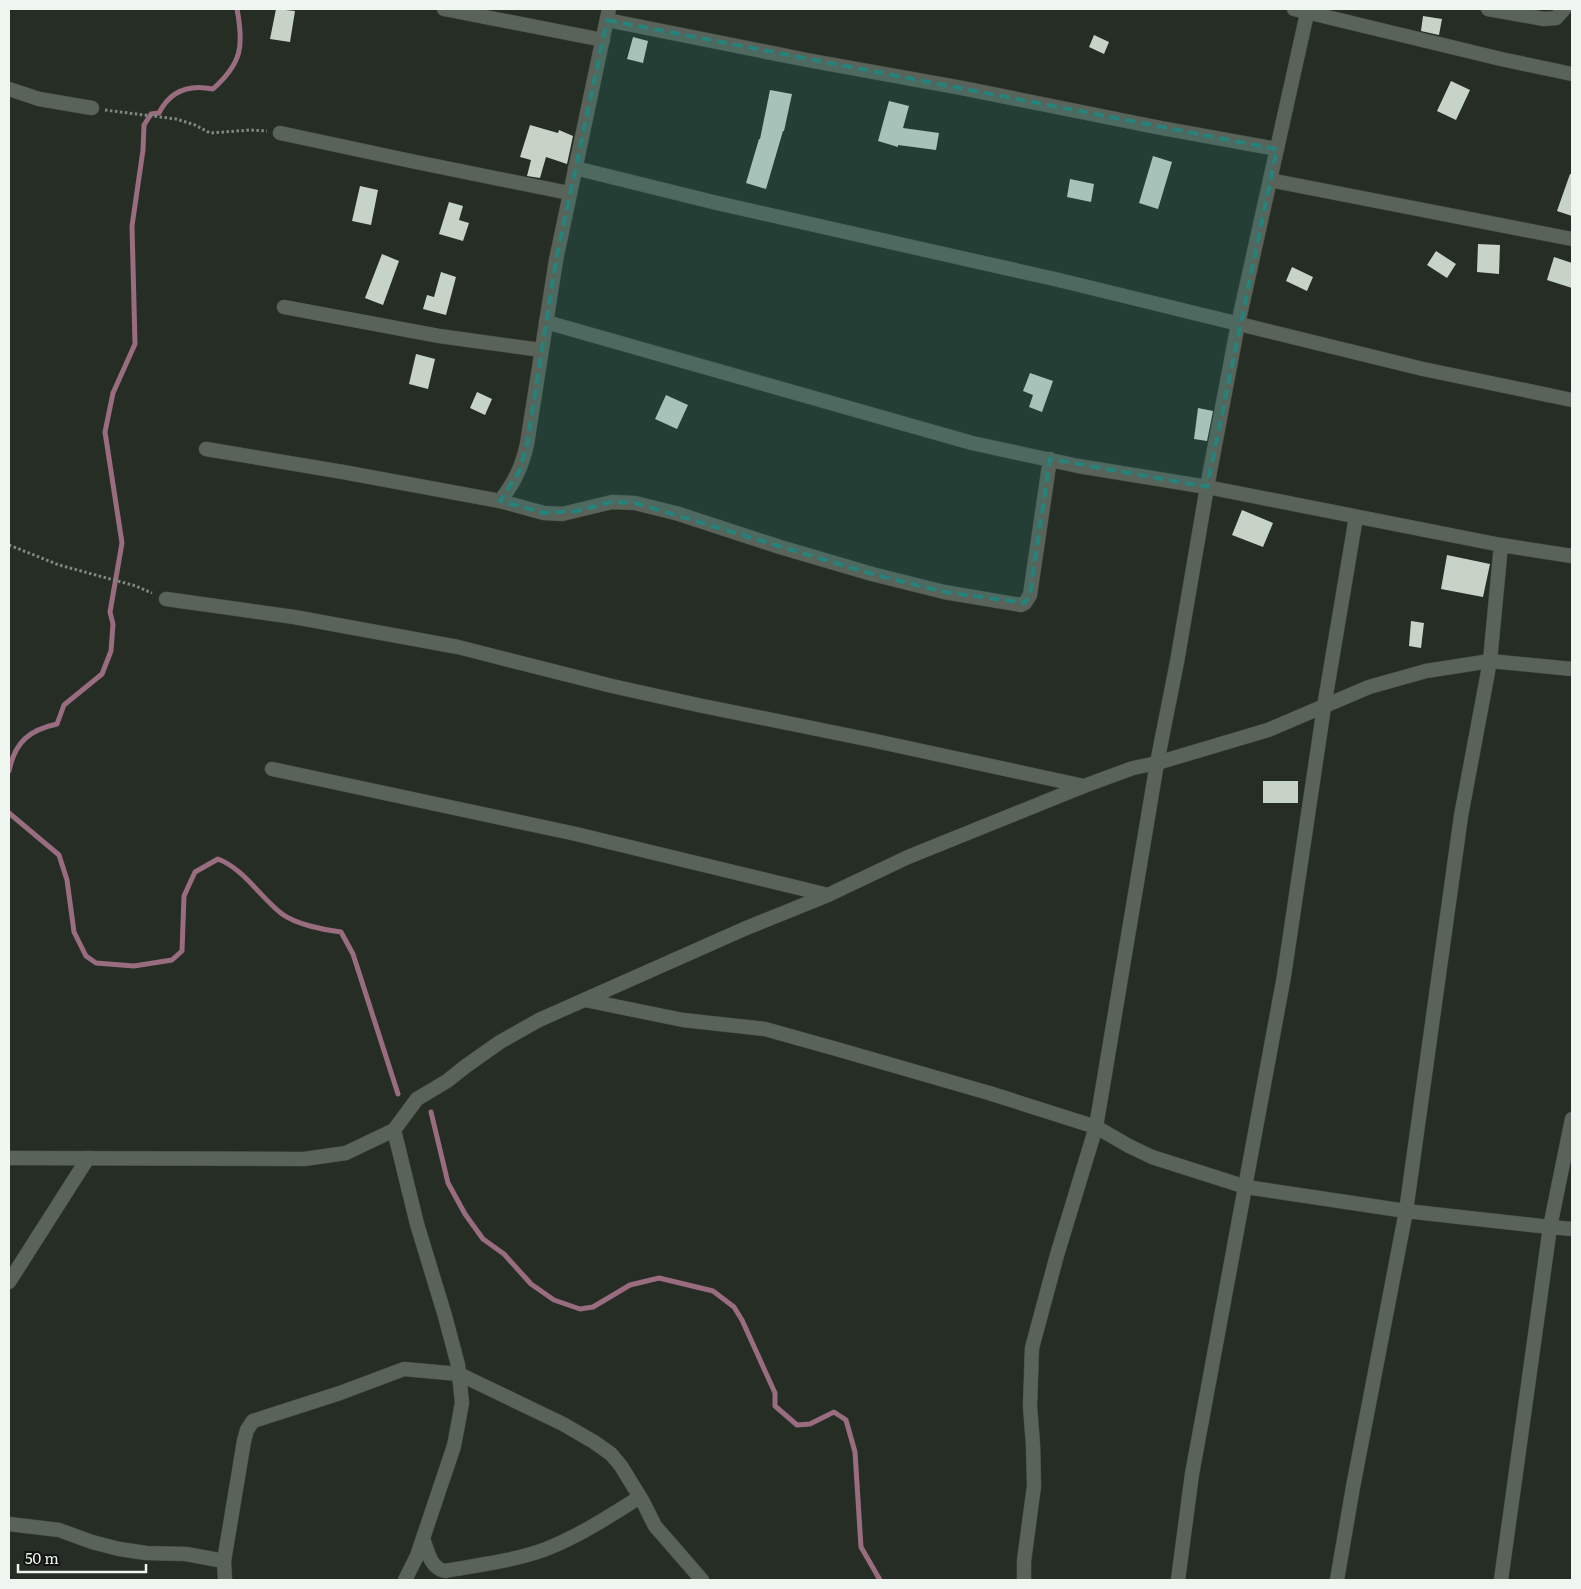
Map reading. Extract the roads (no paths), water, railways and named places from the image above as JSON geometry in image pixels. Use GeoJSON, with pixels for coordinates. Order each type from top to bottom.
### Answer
{"type":"FeatureCollection","features":[{"type":"Feature","properties":{"kind":"street"},"geometry":{"type":"LineString","coordinates":[[444,9],[603,40]]}},
{"type":"Feature","properties":{"kind":"street"},"geometry":{"type":"LineString","coordinates":[[1294,9],[1501,59],[1572,74]]}},
{"type":"Feature","properties":{"kind":"street"},"geometry":{"type":"LineString","coordinates":[[1488,9],[1544,19],[1556,18],[1564,9]]}},
{"type":"Feature","properties":{"kind":"street"},"geometry":{"type":"LineString","coordinates":[[1024,1580],[1024,1561],[1034,1486],[1034,1454],[1030,1406],[1032,1348],[1057,1255],[1096,1127],[1157,763],[1185,617],[1207,487],[1238,324],[1308,11]]}},
{"type":"Feature","properties":{"kind":"street"},"geometry":{"type":"LineString","coordinates":[[500,501],[512,485],[524,456],[569,193],[608,14],[807,60],[1277,149]]}},
{"type":"Feature","properties":{"kind":"street"},"geometry":{"type":"LineString","coordinates":[[9,89],[39,99],[92,108]]}},
{"type":"Feature","properties":{"kind":"street"},"geometry":{"type":"LineString","coordinates":[[280,133],[569,193]]}},
{"type":"Feature","properties":{"kind":"street"},"geometry":{"type":"LineString","coordinates":[[575,168],[1423,369],[1572,400]]}},
{"type":"Feature","properties":{"kind":"street"},"geometry":{"type":"LineString","coordinates":[[1270,180],[1572,239]]}},
{"type":"Feature","properties":{"kind":"street"},"geometry":{"type":"LineString","coordinates":[[284,308],[439,336],[541,350]]}},
{"type":"Feature","properties":{"kind":"street"},"geometry":{"type":"LineString","coordinates":[[546,322],[972,443],[1078,466],[1207,487],[1501,545],[1572,556]]}},
{"type":"Feature","properties":{"kind":"street"},"geometry":{"type":"LineString","coordinates":[[206,449],[500,501],[544,513],[562,514],[612,502],[635,503],[679,514],[780,547],[872,574],[944,592],[1021,605],[1025,603],[1030,595],[1050,459]]}},
{"type":"Feature","properties":{"kind":"street"},"geometry":{"type":"LineString","coordinates":[[1178,1580],[1192,1474],[1284,976],[1324,706],[1356,517]]}},
{"type":"Feature","properties":{"kind":"street"},"geometry":{"type":"LineString","coordinates":[[1337,1580],[1406,1212],[1461,816],[1490,662],[1501,545]]}},
{"type":"Feature","properties":{"kind":"street"},"geometry":{"type":"LineString","coordinates":[[166,599],[294,617],[458,647],[612,686],[1084,786]]}},
{"type":"Feature","properties":{"kind":"street"},"geometry":{"type":"LineString","coordinates":[[9,1158],[304,1159],[346,1153],[394,1130],[417,1099],[448,1081],[500,1042],[539,1020],[744,929],[828,895],[908,857],[1084,786],[1134,768],[1268,730],[1369,688],[1419,673],[1490,662],[1572,669]]}},
{"type":"Feature","properties":{"kind":"street"},"geometry":{"type":"LineString","coordinates":[[272,769],[576,834],[828,895]]}},
{"type":"Feature","properties":{"kind":"street"},"geometry":{"type":"LineString","coordinates":[[585,1000],[683,1020],[765,1029],[1096,1127],[1152,1157],[1246,1187],[1406,1212],[1572,1229]]}},
{"type":"Feature","properties":{"kind":"street"},"geometry":{"type":"LineString","coordinates":[[1501,1580],[1550,1227],[1572,1119]]}},
{"type":"Feature","properties":{"kind":"street"},"geometry":{"type":"LineString","coordinates":[[394,1130],[416,1224],[445,1316],[459,1374],[462,1403],[454,1446],[417,1556],[405,1580]]}},
{"type":"Feature","properties":{"kind":"street"},"geometry":{"type":"LineString","coordinates":[[9,1282],[88,1158]]}},
{"type":"Feature","properties":{"kind":"street"},"geometry":{"type":"LineString","coordinates":[[225,1580],[224,1561],[244,1441],[247,1430],[253,1421],[340,1393],[404,1369],[459,1374],[563,1424],[611,1454],[621,1466],[640,1497],[655,1526],[702,1580]]}},
{"type":"Feature","properties":{"kind":"street"},"geometry":{"type":"LineString","coordinates":[[423,1539],[432,1562],[440,1570],[445,1571],[514,1558],[546,1549],[601,1521],[640,1497]]}},
{"type":"Feature","properties":{"kind":"street"},"geometry":{"type":"LineString","coordinates":[[9,1524],[59,1530],[119,1549],[146,1553],[186,1554],[224,1561]]}},
{"type":"Feature","properties":{"kind":"waterway"},"geometry":{"type":"LineString","coordinates":[[9,771],[19,745],[31,734],[57,724],[64,705],[102,674],[111,651],[113,624],[110,612],[122,543],[105,432],[113,393],[135,344],[132,226],[143,150],[144,125],[151,114],[159,113],[163,105],[175,94],[188,89],[213,89],[223,80],[235,62],[240,44],[237,9]]}},
{"type":"Feature","properties":{"kind":"waterway"},"geometry":{"type":"LineString","coordinates":[[9,813],[59,855],[67,880],[74,932],[86,956],[96,963],[134,966],[172,960],[182,951],[184,896],[195,872],[218,859],[236,869],[274,907],[288,918],[310,926],[341,932],[353,954],[398,1094]]}},
{"type":"Feature","properties":{"kind":"waterway"},"geometry":{"type":"LineString","coordinates":[[431,1112],[448,1183],[465,1214],[483,1239],[504,1254],[531,1284],[554,1300],[580,1309],[593,1307],[630,1285],[659,1278],[713,1291],[734,1307],[742,1320],[775,1393],[775,1406],[797,1425],[810,1424],[834,1412],[846,1420],[855,1452],[861,1547],[880,1580]]}}]}
